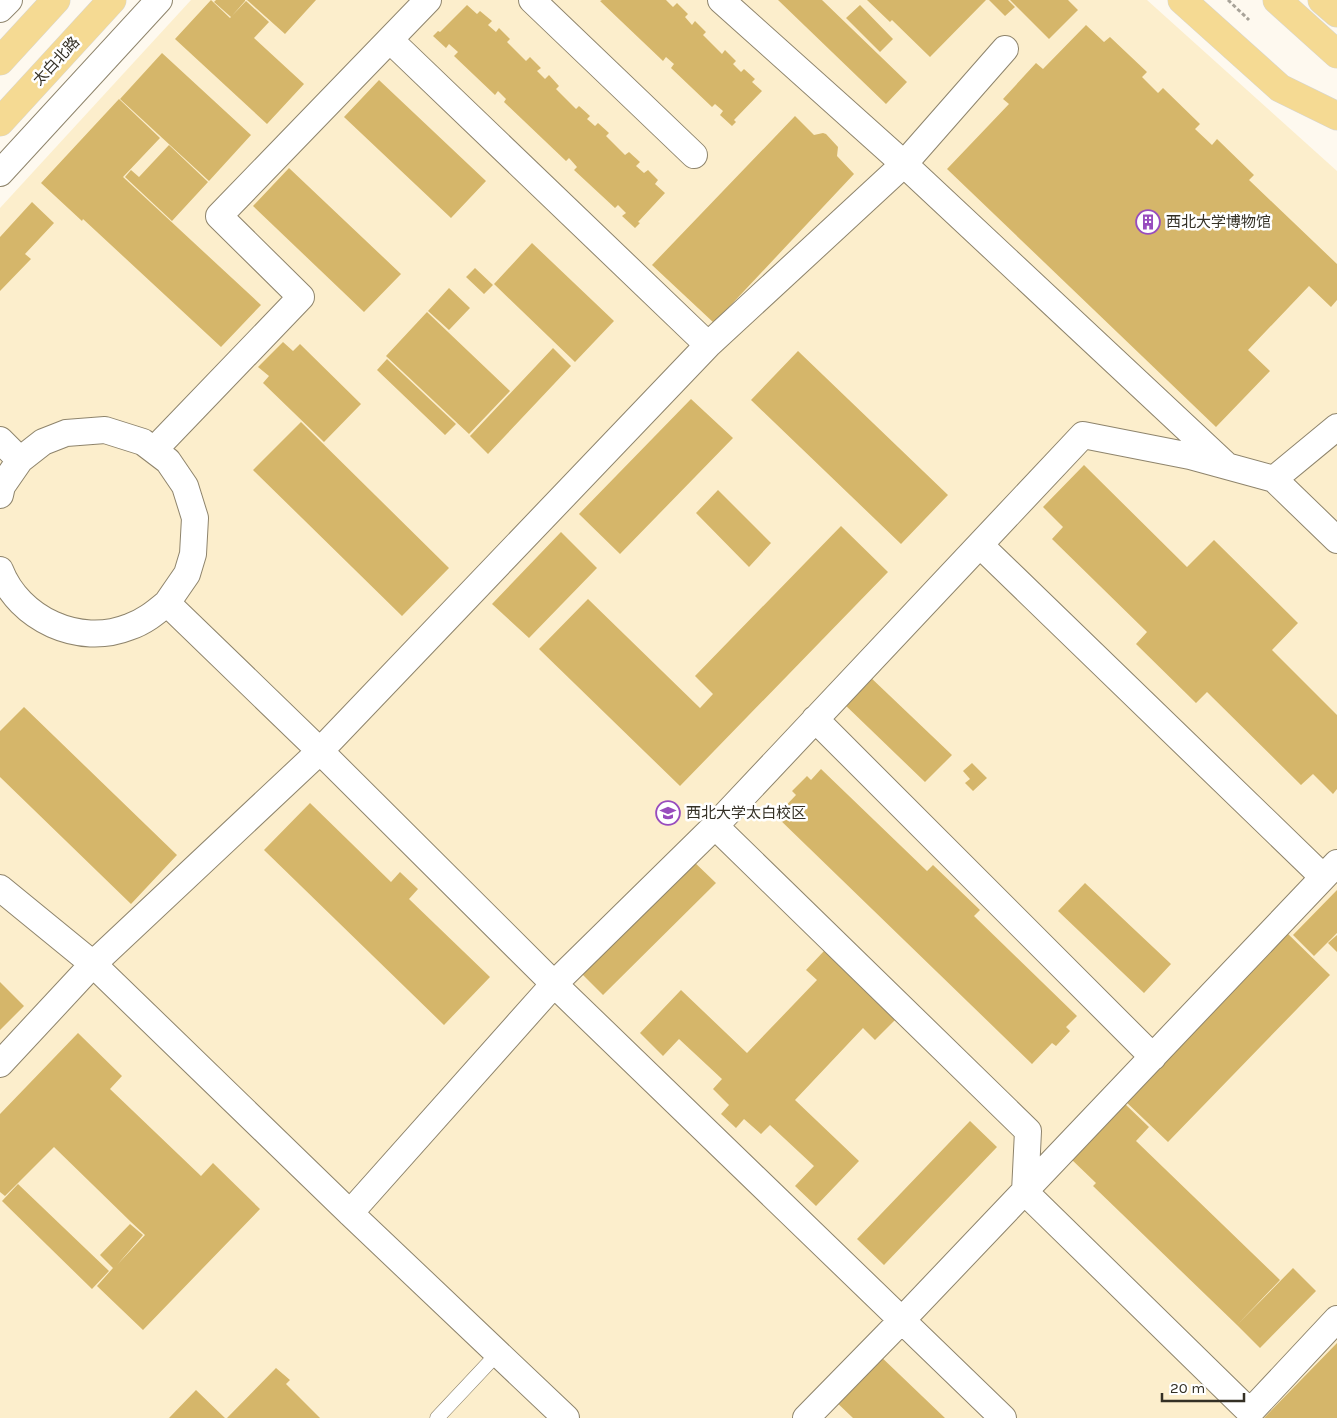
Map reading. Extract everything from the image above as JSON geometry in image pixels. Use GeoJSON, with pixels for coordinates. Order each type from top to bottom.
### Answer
{"type":"FeatureCollection","features":[{"type":"Feature","properties":{"kind":"main road"},"geometry":{"type":"LineString","coordinates":[[0,61],[56,0]]}},
{"type":"Feature","properties":{"kind":"main road","name":"太白北路"},"geometry":{"type":"LineString","coordinates":[[0,122],[112,0]]}},
{"type":"Feature","properties":{"kind":"main road"},"geometry":{"type":"LineString","coordinates":[[1182,0],[1280,88],[1337,116]]}},
{"type":"Feature","properties":{"kind":"main road"},"geometry":{"type":"LineString","coordinates":[[1277,0],[1337,54]]}},
{"type":"Feature","properties":{"kind":"main road"},"geometry":{"type":"LineString","coordinates":[[1322,0],[1337,13]]}},
{"type":"Feature","properties":{"kind":"street"},"geometry":{"type":"LineString","coordinates":[[0,9],[9,0]]}},
{"type":"Feature","properties":{"kind":"street"},"geometry":{"type":"LineString","coordinates":[[0,173],[159,0]]}},
{"type":"Feature","properties":{"kind":"street"},"geometry":{"type":"LineString","coordinates":[[154,450],[302,297],[219,216],[428,0]]}},
{"type":"Feature","properties":{"kind":"street"},"geometry":{"type":"LineString","coordinates":[[532,0],[694,155]]}},
{"type":"Feature","properties":{"kind":"street"},"geometry":{"type":"LineString","coordinates":[[721,0],[904,164],[1226,466]]}},
{"type":"Feature","properties":{"kind":"street"},"geometry":{"type":"LineString","coordinates":[[390,40],[708,345]]}},
{"type":"Feature","properties":{"kind":"street"},"geometry":{"type":"LineString","coordinates":[[0,1064],[93,964],[320,751],[708,345],[904,164],[1005,49]]}},
{"type":"Feature","properties":{"kind":"street"},"geometry":{"type":"LineString","coordinates":[[1274,479],[1337,427]]}},
{"type":"Feature","properties":{"kind":"street"},"geometry":{"type":"LineString","coordinates":[[0,494],[2,486],[20,460],[43,442],[66,433],[105,430],[143,442],[168,461],[186,486],[195,518],[194,554],[187,574],[167,603],[149,618],[129,628],[110,633],[90,634],[70,631],[44,621],[21,603],[4,580],[0,570]]}},
{"type":"Feature","properties":{"kind":"street"},"geometry":{"type":"LineString","coordinates":[[350,1213],[554,984],[715,826],[1083,435],[1190,456],[1274,479],[1337,540]]}},
{"type":"Feature","properties":{"kind":"street"},"geometry":{"type":"LineString","coordinates":[[0,440],[20,460]]}},
{"type":"Feature","properties":{"kind":"street"},"geometry":{"type":"LineString","coordinates":[[806,1418],[902,1320],[1330,870],[980,544]]}},
{"type":"Feature","properties":{"kind":"street"},"geometry":{"type":"LineString","coordinates":[[167,603],[320,751],[554,984],[1003,1418]]}},
{"type":"Feature","properties":{"kind":"street"},"geometry":{"type":"LineString","coordinates":[[815,719],[1153,1057]]}},
{"type":"Feature","properties":{"kind":"street"},"geometry":{"type":"LineString","coordinates":[[715,826],[1028,1130],[1024,1192],[1250,1412],[1337,1320]]}},
{"type":"Feature","properties":{"kind":"street"},"geometry":{"type":"LineString","coordinates":[[0,888],[93,964],[350,1213],[566,1418]]}},
{"type":"Feature","properties":{"kind":"lane"},"geometry":{"type":"LineString","coordinates":[[437,1418],[498,1353]]}},
{"type":"Feature","properties":{"kind":"shaded area","name":"西北大学太白校区"},"geometry":{"type":"Polygon","coordinates":[[[191,0],[1147,0],[1337,171],[1337,1418],[0,1418],[0,208],[191,0]]]}},
{"type":"Feature","properties":{"kind":"building"},"geometry":{"type":"Polygon","coordinates":[[[211,0],[230,18],[246,1],[269,22],[254,38],[304,84],[267,124],[175,39],[211,0]]]}},
{"type":"Feature","properties":{"kind":"building"},"geometry":{"type":"Polygon","coordinates":[[[216,0],[245,1],[231,17],[214,2],[216,0]]]}},
{"type":"Feature","properties":{"kind":"building"},"geometry":{"type":"Polygon","coordinates":[[[247,0],[316,0],[285,34],[247,0]]]}},
{"type":"Feature","properties":{"kind":"building"},"geometry":{"type":"Polygon","coordinates":[[[666,0],[673,7],[677,3],[688,14],[685,17],[692,25],[695,21],[706,32],[703,35],[722,54],[725,50],[736,61],[733,64],[741,72],[744,69],[755,79],[752,82],[762,91],[734,120],[736,122],[732,126],[720,115],[723,111],[715,104],[712,107],[671,68],[674,64],[666,57],[663,61],[600,1],[666,0]]]}},
{"type":"Feature","properties":{"kind":"building"},"geometry":{"type":"Polygon","coordinates":[[[778,0],[822,0],[907,82],[886,104],[778,0]]]}},
{"type":"Feature","properties":{"kind":"building"},"geometry":{"type":"Polygon","coordinates":[[[867,0],[986,0],[930,57],[892,20],[890,22],[867,0]]]}},
{"type":"Feature","properties":{"kind":"building"},"geometry":{"type":"Polygon","coordinates":[[[989,0],[1008,0],[1015,7],[1005,16],[989,0]]]}},
{"type":"Feature","properties":{"kind":"building"},"geometry":{"type":"Polygon","coordinates":[[[1010,0],[1068,0],[1078,10],[1049,39],[1010,0]]]}},
{"type":"Feature","properties":{"kind":"building"},"geometry":{"type":"Polygon","coordinates":[[[467,5],[477,14],[480,11],[492,21],[488,25],[496,32],[499,28],[510,39],[507,42],[526,61],[530,57],[541,68],[537,71],[545,79],[549,75],[559,86],[556,89],[576,109],[579,106],[590,116],[587,119],[595,126],[598,123],[609,133],[606,136],[625,155],[629,152],[640,162],[636,166],[644,173],[648,170],[658,180],[655,184],[665,193],[638,222],[640,223],[635,228],[622,216],[626,213],[618,205],[615,208],[574,170],[577,167],[569,158],[566,161],[504,102],[506,99],[498,91],[495,95],[454,56],[458,52],[449,44],[446,48],[433,36],[438,31],[440,32],[467,5]]]}},
{"type":"Feature","properties":{"kind":"building"},"geometry":{"type":"Polygon","coordinates":[[[860,5],[893,39],[880,52],[846,18],[860,5]]]}},
{"type":"Feature","properties":{"kind":"building","name":"西北大学博物馆"},"geometry":{"type":"Polygon","coordinates":[[[1086,25],[1104,42],[1110,37],[1147,72],[1142,77],[1158,93],[1163,88],[1200,124],[1195,129],[1212,145],[1217,139],[1254,175],[1249,180],[1337,264],[1337,300],[1331,307],[1309,286],[1248,350],[1270,371],[1216,427],[947,169],[1009,104],[1003,99],[1036,63],[1043,69],[1086,25]]]}},
{"type":"Feature","properties":{"kind":"building"},"geometry":{"type":"Polygon","coordinates":[[[162,53],[251,135],[209,181],[120,99],[162,53]]]}},
{"type":"Feature","properties":{"kind":"building"},"geometry":{"type":"Polygon","coordinates":[[[379,80],[486,181],[451,218],[344,117],[379,80]]]}},
{"type":"Feature","properties":{"kind":"building"},"geometry":{"type":"Polygon","coordinates":[[[119,99],[160,138],[123,177],[261,305],[221,347],[83,219],[82,221],[41,183],[119,99]]]}},
{"type":"Feature","properties":{"kind":"building"},"geometry":{"type":"Polygon","coordinates":[[[795,116],[814,135],[826,134],[838,147],[837,156],[854,174],[714,323],[652,265],[795,116]]]}},
{"type":"Feature","properties":{"kind":"building"},"geometry":{"type":"Polygon","coordinates":[[[169,145],[208,182],[172,221],[125,177],[131,170],[139,177],[169,145]]]}},
{"type":"Feature","properties":{"kind":"building"},"geometry":{"type":"Polygon","coordinates":[[[289,168],[401,274],[364,312],[253,206],[289,168]]]}},
{"type":"Feature","properties":{"kind":"building"},"geometry":{"type":"Polygon","coordinates":[[[32,202],[54,223],[25,254],[31,259],[0,291],[0,237],[32,202]]]}},
{"type":"Feature","properties":{"kind":"building"},"geometry":{"type":"Polygon","coordinates":[[[532,243],[614,321],[575,362],[494,284],[532,243]]]}},
{"type":"Feature","properties":{"kind":"building"},"geometry":{"type":"Polygon","coordinates":[[[475,268],[493,285],[484,294],[466,277],[475,268]]]}},
{"type":"Feature","properties":{"kind":"building"},"geometry":{"type":"Polygon","coordinates":[[[449,288],[470,308],[449,330],[428,311],[449,288]]]}},
{"type":"Feature","properties":{"kind":"building"},"geometry":{"type":"Polygon","coordinates":[[[427,312],[510,391],[469,434],[386,356],[427,312]]]}},
{"type":"Feature","properties":{"kind":"building"},"geometry":{"type":"Polygon","coordinates":[[[283,342],[293,351],[300,344],[361,404],[324,442],[263,383],[269,376],[258,367],[283,342]]]}},
{"type":"Feature","properties":{"kind":"building"},"geometry":{"type":"Polygon","coordinates":[[[553,348],[571,366],[488,454],[470,436],[553,348]]]}},
{"type":"Feature","properties":{"kind":"building"},"geometry":{"type":"Polygon","coordinates":[[[798,351],[948,495],[901,544],[751,400],[798,351]]]}},
{"type":"Feature","properties":{"kind":"building"},"geometry":{"type":"Polygon","coordinates":[[[387,359],[456,424],[445,435],[377,370],[387,359]]]}},
{"type":"Feature","properties":{"kind":"building"},"geometry":{"type":"Polygon","coordinates":[[[691,399],[733,438],[620,554],[579,514],[691,399]]]}},
{"type":"Feature","properties":{"kind":"building"},"geometry":{"type":"Polygon","coordinates":[[[301,422],[449,568],[402,616],[253,470],[301,422]]]}},
{"type":"Feature","properties":{"kind":"building"},"geometry":{"type":"Polygon","coordinates":[[[1084,465],[1187,567],[1214,540],[1298,623],[1272,650],[1337,715],[1337,789],[1333,794],[1313,774],[1301,785],[1207,692],[1196,703],[1136,644],[1147,632],[1052,539],[1063,527],[1043,507],[1084,465]]]}},
{"type":"Feature","properties":{"kind":"building"},"geometry":{"type":"Polygon","coordinates":[[[718,490],[771,543],[749,567],[696,513],[718,490]]]}},
{"type":"Feature","properties":{"kind":"building"},"geometry":{"type":"Polygon","coordinates":[[[841,526],[888,572],[680,786],[539,649],[588,599],[700,708],[713,694],[695,676],[841,526]]]}},
{"type":"Feature","properties":{"kind":"building"},"geometry":{"type":"Polygon","coordinates":[[[561,532],[597,568],[529,638],[492,604],[561,532]]]}},
{"type":"Feature","properties":{"kind":"building"},"geometry":{"type":"Polygon","coordinates":[[[868,675],[952,755],[925,782],[842,702],[868,675]]]}},
{"type":"Feature","properties":{"kind":"building"},"geometry":{"type":"Polygon","coordinates":[[[24,707],[177,855],[131,904],[0,777],[0,731],[24,707]]]}},
{"type":"Feature","properties":{"kind":"building"},"geometry":{"type":"Polygon","coordinates":[[[972,763],[987,778],[973,791],[965,783],[970,779],[963,771],[972,763]]]}},
{"type":"Feature","properties":{"kind":"building"},"geometry":{"type":"Polygon","coordinates":[[[821,769],[927,871],[933,865],[980,910],[974,916],[1077,1016],[1066,1027],[1070,1031],[1056,1046],[1052,1043],[1032,1064],[776,816],[796,795],[792,791],[807,776],[811,780],[821,769]]]}},
{"type":"Feature","properties":{"kind":"building"},"geometry":{"type":"Polygon","coordinates":[[[310,803],[391,882],[400,872],[418,889],[409,899],[490,977],[444,1025],[264,850],[310,803]]]}},
{"type":"Feature","properties":{"kind":"building"},"geometry":{"type":"Polygon","coordinates":[[[690,858],[716,883],[603,995],[578,970],[690,858]]]}},
{"type":"Feature","properties":{"kind":"building"},"geometry":{"type":"Polygon","coordinates":[[[1085,883],[1171,964],[1144,993],[1058,911],[1085,883]]]}},
{"type":"Feature","properties":{"kind":"building"},"geometry":{"type":"Polygon","coordinates":[[[1337,890],[1337,933],[1314,956],[1293,935],[1337,890]]]}},
{"type":"Feature","properties":{"kind":"building"},"geometry":{"type":"Polygon","coordinates":[[[1285,931],[1330,975],[1168,1142],[1123,1099],[1285,931]]]}},
{"type":"Feature","properties":{"kind":"building"},"geometry":{"type":"Polygon","coordinates":[[[1337,935],[1337,952],[1328,943],[1337,935]]]}},
{"type":"Feature","properties":{"kind":"building"},"geometry":{"type":"Polygon","coordinates":[[[824,951],[895,1020],[875,1040],[863,1028],[795,1100],[859,1161],[816,1206],[795,1186],[814,1166],[770,1125],[761,1134],[744,1119],[736,1128],[721,1114],[729,1105],[713,1089],[722,1079],[679,1039],[663,1056],[640,1033],[681,990],[747,1053],[817,980],[806,970],[824,951]]]}},
{"type":"Feature","properties":{"kind":"building"},"geometry":{"type":"Polygon","coordinates":[[[0,982],[24,1006],[0,1030],[0,982]]]}},
{"type":"Feature","properties":{"kind":"building"},"geometry":{"type":"Polygon","coordinates":[[[78,1033],[122,1076],[110,1089],[201,1176],[213,1163],[260,1209],[143,1330],[97,1286],[113,1268],[100,1255],[130,1224],[143,1235],[117,1265],[145,1235],[54,1147],[5,1196],[0,1192],[0,1114],[78,1033]]]}},
{"type":"Feature","properties":{"kind":"building"},"geometry":{"type":"Polygon","coordinates":[[[1124,1103],[1149,1127],[1136,1141],[1280,1280],[1237,1325],[1093,1186],[1096,1183],[1070,1158],[1124,1103]]]}},
{"type":"Feature","properties":{"kind":"building"},"geometry":{"type":"Polygon","coordinates":[[[970,1121],[997,1147],[884,1265],[857,1239],[970,1121]]]}},
{"type":"Feature","properties":{"kind":"building"},"geometry":{"type":"Polygon","coordinates":[[[18,1184],[109,1271],[92,1289],[2,1201],[18,1184]]]}},
{"type":"Feature","properties":{"kind":"building"},"geometry":{"type":"Polygon","coordinates":[[[1293,1268],[1316,1291],[1260,1348],[1237,1325],[1293,1268]]]}},
{"type":"Feature","properties":{"kind":"building"},"geometry":{"type":"Polygon","coordinates":[[[1337,1343],[1337,1418],[1264,1418],[1337,1343]]]}},
{"type":"Feature","properties":{"kind":"building"},"geometry":{"type":"Polygon","coordinates":[[[876,1352],[945,1418],[853,1418],[832,1398],[876,1352]]]}},
{"type":"Feature","properties":{"kind":"building"},"geometry":{"type":"Polygon","coordinates":[[[276,1368],[290,1380],[286,1384],[320,1418],[227,1418],[276,1368]]]}},
{"type":"Feature","properties":{"kind":"building"},"geometry":{"type":"Polygon","coordinates":[[[196,1390],[225,1418],[169,1418],[196,1390]]]}},
{"type":"Feature","properties":{"kind":"place","name":"西北大学博物馆"},"geometry":{"type":"Point","coordinates":[1148,222]}},
{"type":"Feature","properties":{"kind":"place","name":"西北大学太白校区"},"geometry":{"type":"Point","coordinates":[668,813]}}]}
